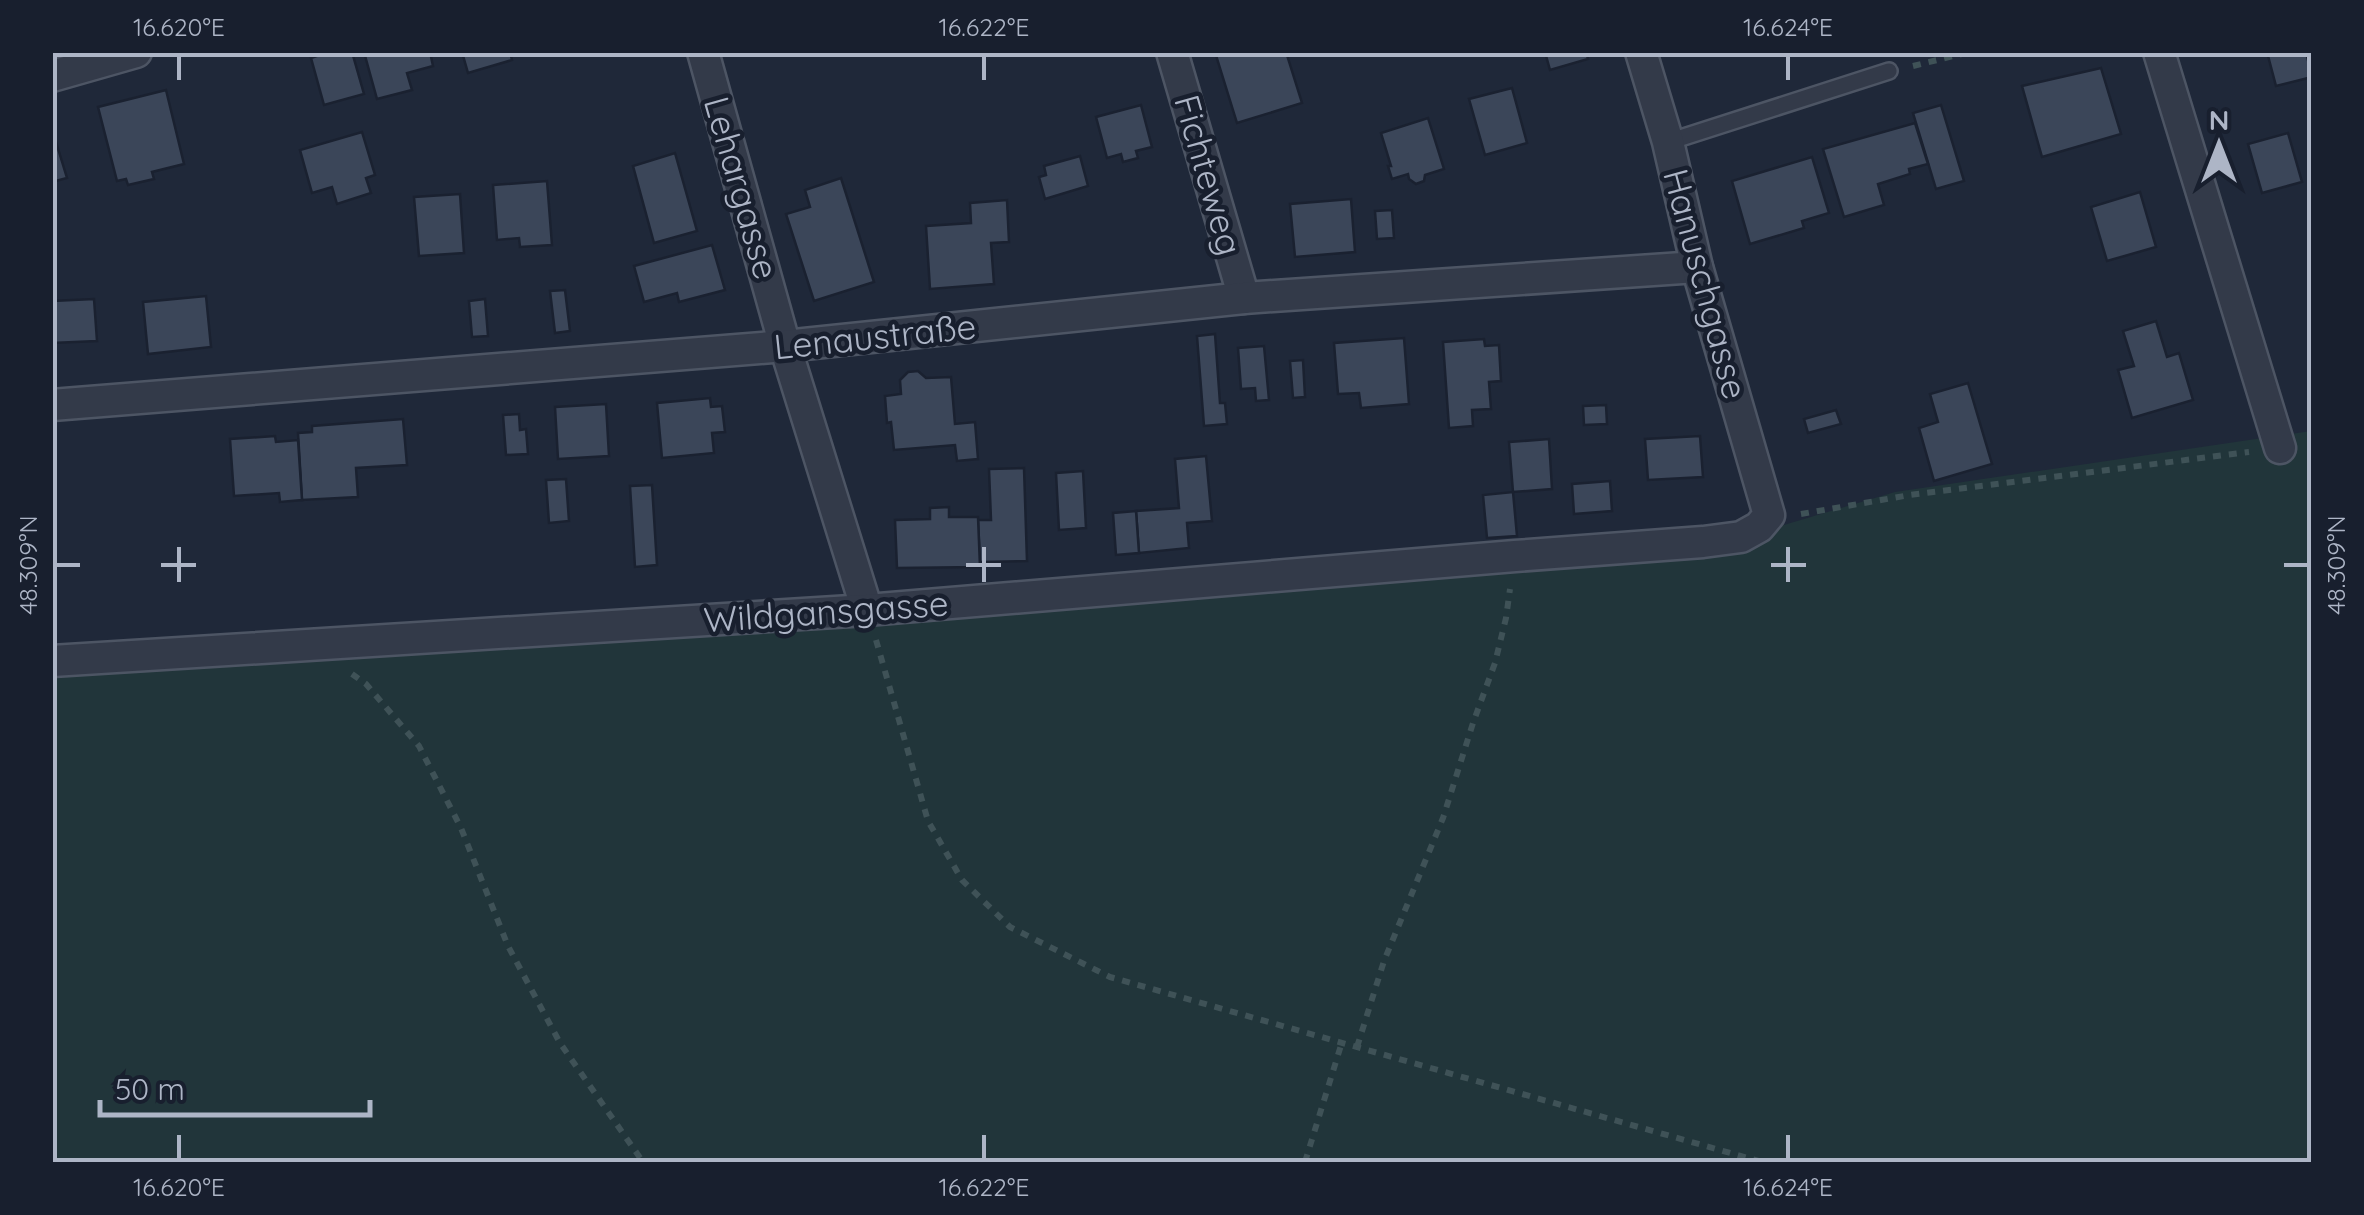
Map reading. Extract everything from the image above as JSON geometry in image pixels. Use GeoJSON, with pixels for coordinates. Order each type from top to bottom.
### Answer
{"type":"FeatureCollection","features":[{"type":"Feature","properties":{"kind":"street"},"geometry":{"type":"LineString","coordinates":[[52,76],[136,52]]}},
{"type":"Feature","properties":{"kind":"street","name":"Lehargasse"},"geometry":{"type":"LineString","coordinates":[[703,52],[785,346],[867,610]]}},
{"type":"Feature","properties":{"kind":"street","name":"Fichteweg"},"geometry":{"type":"LineString","coordinates":[[1172,52],[1244,298]]}},
{"type":"Feature","properties":{"kind":"street","name":"Hanuschgasse"},"geometry":{"type":"LineString","coordinates":[[1640,52],[1668,142],[1696,267],[1770,515]]}},
{"type":"Feature","properties":{"kind":"street"},"geometry":{"type":"LineString","coordinates":[[2159,52],[2280,448]]}},
{"type":"Feature","properties":{"kind":"street","name":"Lenaustraße"},"geometry":{"type":"LineString","coordinates":[[52,405],[785,346],[1244,298],[1696,267]]}},
{"type":"Feature","properties":{"kind":"street","name":"Wildgansgasse"},"geometry":{"type":"LineString","coordinates":[[52,662],[867,610],[1704,542],[1741,537],[1759,528],[1770,515]]}},
{"type":"Feature","properties":{"kind":"lane"},"geometry":{"type":"LineString","coordinates":[[1668,142],[1889,72]]}},
{"type":"Feature","properties":{"kind":"path"},"geometry":{"type":"LineString","coordinates":[[1889,72],[1970,52]]}},
{"type":"Feature","properties":{"kind":"path"},"geometry":{"type":"LineString","coordinates":[[1770,515],[1805,514],[1910,496],[2280,448]]}},
{"type":"Feature","properties":{"kind":"path"},"geometry":{"type":"LineString","coordinates":[[1357,1047],[1384,961],[1443,818],[1496,662],[1515,556]]}},
{"type":"Feature","properties":{"kind":"path"},"geometry":{"type":"LineString","coordinates":[[867,610],[928,820],[962,880],[1010,927],[1110,977],[1762,1162]]}},
{"type":"Feature","properties":{"kind":"path"},"geometry":{"type":"LineString","coordinates":[[310,645],[366,684],[419,746],[461,828],[508,946],[560,1043],[642,1162]]}},
{"type":"Feature","properties":{"kind":"path"},"geometry":{"type":"LineString","coordinates":[[1305,1162],[1342,1042]]}},
{"type":"Feature","properties":{"kind":"green space"},"geometry":{"type":"Polygon","coordinates":[[[2311,431],[2311,1162],[53,1162],[53,652],[1770,529],[1895,492],[2311,431]]]}},
{"type":"Feature","properties":{"kind":"building"},"geometry":{"type":"Polygon","coordinates":[[[328,52],[352,52],[364,94],[324,105],[311,58],[328,52]]]}},
{"type":"Feature","properties":{"kind":"building"},"geometry":{"type":"Polygon","coordinates":[[[364,52],[430,52],[433,66],[407,73],[412,90],[377,99],[364,52]]]}},
{"type":"Feature","properties":{"kind":"building"},"geometry":{"type":"Polygon","coordinates":[[[462,52],[510,52],[512,60],[468,73],[462,52]]]}},
{"type":"Feature","properties":{"kind":"building"},"geometry":{"type":"Polygon","coordinates":[[[1215,52],[1286,52],[1302,103],[1237,123],[1215,52]]]}},
{"type":"Feature","properties":{"kind":"building"},"geometry":{"type":"Polygon","coordinates":[[[1545,52],[1586,52],[1588,59],[1550,70],[1545,52]]]}},
{"type":"Feature","properties":{"kind":"building"},"geometry":{"type":"Polygon","coordinates":[[[2267,52],[2306,52],[2312,77],[2276,86],[2267,52]]]}},
{"type":"Feature","properties":{"kind":"building"},"geometry":{"type":"Polygon","coordinates":[[[2101,68],[2121,134],[2042,157],[2022,86],[2101,68]]]}},
{"type":"Feature","properties":{"kind":"building"},"geometry":{"type":"Polygon","coordinates":[[[1512,88],[1527,143],[1485,155],[1469,99],[1512,88]]]}},
{"type":"Feature","properties":{"kind":"building"},"geometry":{"type":"Polygon","coordinates":[[[166,90],[184,164],[152,172],[154,179],[128,185],[126,179],[117,181],[98,107],[166,90]]]}},
{"type":"Feature","properties":{"kind":"building"},"geometry":{"type":"Polygon","coordinates":[[[1141,105],[1152,147],[1136,151],[1138,158],[1123,162],[1121,154],[1107,158],[1096,117],[1141,105]]]}},
{"type":"Feature","properties":{"kind":"building"},"geometry":{"type":"Polygon","coordinates":[[[1941,105],[1964,181],[1936,189],[1913,113],[1941,105]]]}},
{"type":"Feature","properties":{"kind":"building"},"geometry":{"type":"Polygon","coordinates":[[[1428,118],[1444,169],[1425,175],[1424,181],[1416,184],[1408,174],[1392,179],[1381,133],[1428,118]]]}},
{"type":"Feature","properties":{"kind":"building"},"geometry":{"type":"Polygon","coordinates":[[[1915,123],[1928,164],[1878,184],[1884,205],[1844,217],[1823,149],[1915,123]]]}},
{"type":"Feature","properties":{"kind":"building"},"geometry":{"type":"Polygon","coordinates":[[[52,129],[67,178],[52,182],[52,129]]]}},
{"type":"Feature","properties":{"kind":"building"},"geometry":{"type":"Polygon","coordinates":[[[362,132],[375,175],[366,178],[371,193],[337,204],[332,187],[312,193],[300,150],[362,132]]]}},
{"type":"Feature","properties":{"kind":"building"},"geometry":{"type":"Polygon","coordinates":[[[2288,133],[2302,182],[2262,193],[2248,144],[2288,133]]]}},
{"type":"Feature","properties":{"kind":"building"},"geometry":{"type":"Polygon","coordinates":[[[675,153],[697,231],[654,243],[633,166],[675,153]]]}},
{"type":"Feature","properties":{"kind":"building"},"geometry":{"type":"Polygon","coordinates":[[[1080,156],[1088,186],[1045,199],[1039,177],[1046,175],[1044,166],[1080,156]]]}},
{"type":"Feature","properties":{"kind":"building"},"geometry":{"type":"Polygon","coordinates":[[[1812,157],[1829,213],[1802,221],[1804,228],[1750,244],[1732,181],[1812,157]]]}},
{"type":"Feature","properties":{"kind":"building"},"geometry":{"type":"Polygon","coordinates":[[[841,178],[874,282],[814,301],[786,214],[810,207],[805,190],[841,178]]]}},
{"type":"Feature","properties":{"kind":"building"},"geometry":{"type":"Polygon","coordinates":[[[547,181],[552,245],[520,247],[519,238],[497,240],[493,185],[547,181]]]}},
{"type":"Feature","properties":{"kind":"building"},"geometry":{"type":"Polygon","coordinates":[[[2140,192],[2156,247],[2107,261],[2091,207],[2140,192]]]}},
{"type":"Feature","properties":{"kind":"building"},"geometry":{"type":"Polygon","coordinates":[[[460,194],[464,253],[419,256],[414,197],[460,194]]]}},
{"type":"Feature","properties":{"kind":"building"},"geometry":{"type":"Polygon","coordinates":[[[1351,199],[1355,252],[1295,257],[1290,204],[1351,199]]]}},
{"type":"Feature","properties":{"kind":"building"},"geometry":{"type":"Polygon","coordinates":[[[1007,200],[1009,242],[991,243],[994,284],[930,289],[926,226],[971,223],[970,203],[1007,200]]]}},
{"type":"Feature","properties":{"kind":"building"},"geometry":{"type":"Polygon","coordinates":[[[1392,210],[1394,238],[1377,239],[1375,211],[1392,210]]]}},
{"type":"Feature","properties":{"kind":"building"},"geometry":{"type":"Polygon","coordinates":[[[712,245],[725,290],[679,302],[677,293],[644,302],[634,266],[712,245]]]}},
{"type":"Feature","properties":{"kind":"building"},"geometry":{"type":"Polygon","coordinates":[[[565,290],[570,331],[555,333],[550,291],[565,290]]]}},
{"type":"Feature","properties":{"kind":"building"},"geometry":{"type":"Polygon","coordinates":[[[206,296],[211,347],[148,354],[143,302],[206,296]]]}},
{"type":"Feature","properties":{"kind":"building"},"geometry":{"type":"Polygon","coordinates":[[[94,299],[97,341],[52,343],[52,301],[94,299]]]}},
{"type":"Feature","properties":{"kind":"building"},"geometry":{"type":"Polygon","coordinates":[[[485,299],[488,336],[472,337],[469,301],[485,299]]]}},
{"type":"Feature","properties":{"kind":"building"},"geometry":{"type":"Polygon","coordinates":[[[2156,321],[2167,357],[2179,353],[2193,400],[2132,418],[2118,370],[2134,366],[2123,331],[2156,321]]]}},
{"type":"Feature","properties":{"kind":"building"},"geometry":{"type":"Polygon","coordinates":[[[1215,334],[1220,403],[1225,403],[1227,424],[1204,426],[1197,336],[1215,334]]]}},
{"type":"Feature","properties":{"kind":"building"},"geometry":{"type":"Polygon","coordinates":[[[1404,338],[1409,404],[1361,408],[1359,393],[1338,394],[1334,343],[1404,338]]]}},
{"type":"Feature","properties":{"kind":"building"},"geometry":{"type":"Polygon","coordinates":[[[1484,339],[1485,346],[1499,345],[1501,381],[1489,382],[1491,409],[1472,410],[1473,426],[1449,428],[1443,342],[1484,339]]]}},
{"type":"Feature","properties":{"kind":"building"},"geometry":{"type":"Polygon","coordinates":[[[1264,346],[1269,400],[1256,401],[1255,388],[1241,389],[1238,348],[1264,346]]]}},
{"type":"Feature","properties":{"kind":"building"},"geometry":{"type":"Polygon","coordinates":[[[1303,360],[1305,397],[1293,398],[1290,361],[1303,360]]]}},
{"type":"Feature","properties":{"kind":"building"},"geometry":{"type":"Polygon","coordinates":[[[918,371],[926,378],[951,377],[955,424],[975,422],[978,459],[957,461],[955,445],[894,450],[885,396],[901,394],[900,380],[908,372],[918,371]]]}},
{"type":"Feature","properties":{"kind":"building"},"geometry":{"type":"Polygon","coordinates":[[[1968,383],[1992,464],[1934,481],[1919,428],[1938,422],[1930,394],[1968,383]]]}},
{"type":"Feature","properties":{"kind":"building"},"geometry":{"type":"Polygon","coordinates":[[[710,398],[711,407],[722,406],[725,432],[712,433],[714,453],[662,458],[657,403],[710,398]]]}},
{"type":"Feature","properties":{"kind":"building"},"geometry":{"type":"Polygon","coordinates":[[[606,404],[609,456],[558,459],[555,407],[606,404]]]}},
{"type":"Feature","properties":{"kind":"building"},"geometry":{"type":"Polygon","coordinates":[[[1606,405],[1607,424],[1584,425],[1583,406],[1606,405]]]}},
{"type":"Feature","properties":{"kind":"building"},"geometry":{"type":"Polygon","coordinates":[[[1836,410],[1841,424],[1808,433],[1804,419],[1836,410]]]}},
{"type":"Feature","properties":{"kind":"building"},"geometry":{"type":"Polygon","coordinates":[[[519,414],[520,430],[526,429],[528,454],[506,455],[503,415],[519,414]]]}},
{"type":"Feature","properties":{"kind":"building"},"geometry":{"type":"Polygon","coordinates":[[[403,419],[407,465],[356,468],[358,497],[302,500],[298,433],[312,432],[312,426],[403,419]]]}},
{"type":"Feature","properties":{"kind":"building"},"geometry":{"type":"Polygon","coordinates":[[[275,436],[276,442],[298,440],[302,500],[280,502],[279,493],[234,496],[230,439],[275,436]]]}},
{"type":"Feature","properties":{"kind":"building"},"geometry":{"type":"Polygon","coordinates":[[[1700,436],[1703,477],[1648,480],[1645,439],[1700,436]]]}},
{"type":"Feature","properties":{"kind":"building"},"geometry":{"type":"Polygon","coordinates":[[[1549,439],[1552,489],[1513,492],[1509,442],[1549,439]]]}},
{"type":"Feature","properties":{"kind":"building"},"geometry":{"type":"Polygon","coordinates":[[[1206,456],[1212,521],[1187,523],[1189,548],[1139,553],[1136,511],[1179,508],[1175,459],[1206,456]]]}},
{"type":"Feature","properties":{"kind":"building"},"geometry":{"type":"Polygon","coordinates":[[[1024,468],[1027,561],[980,562],[978,520],[991,520],[989,469],[1024,468]]]}},
{"type":"Feature","properties":{"kind":"building"},"geometry":{"type":"Polygon","coordinates":[[[1083,471],[1086,528],[1059,530],[1056,473],[1083,471]]]}},
{"type":"Feature","properties":{"kind":"building"},"geometry":{"type":"Polygon","coordinates":[[[566,479],[569,521],[549,523],[546,480],[566,479]]]}},
{"type":"Feature","properties":{"kind":"building"},"geometry":{"type":"Polygon","coordinates":[[[1610,481],[1612,511],[1574,514],[1572,484],[1610,481]]]}},
{"type":"Feature","properties":{"kind":"building"},"geometry":{"type":"Polygon","coordinates":[[[652,485],[657,565],[635,567],[630,486],[652,485]]]}},
{"type":"Feature","properties":{"kind":"building"},"geometry":{"type":"Polygon","coordinates":[[[1513,492],[1517,536],[1487,538],[1483,495],[1513,492]]]}},
{"type":"Feature","properties":{"kind":"building"},"geometry":{"type":"Polygon","coordinates":[[[949,507],[949,517],[978,517],[980,567],[897,568],[895,520],[930,519],[930,508],[949,507]]]}},
{"type":"Feature","properties":{"kind":"building"},"geometry":{"type":"Polygon","coordinates":[[[1136,511],[1139,553],[1116,555],[1113,513],[1136,511]]]}}]}
